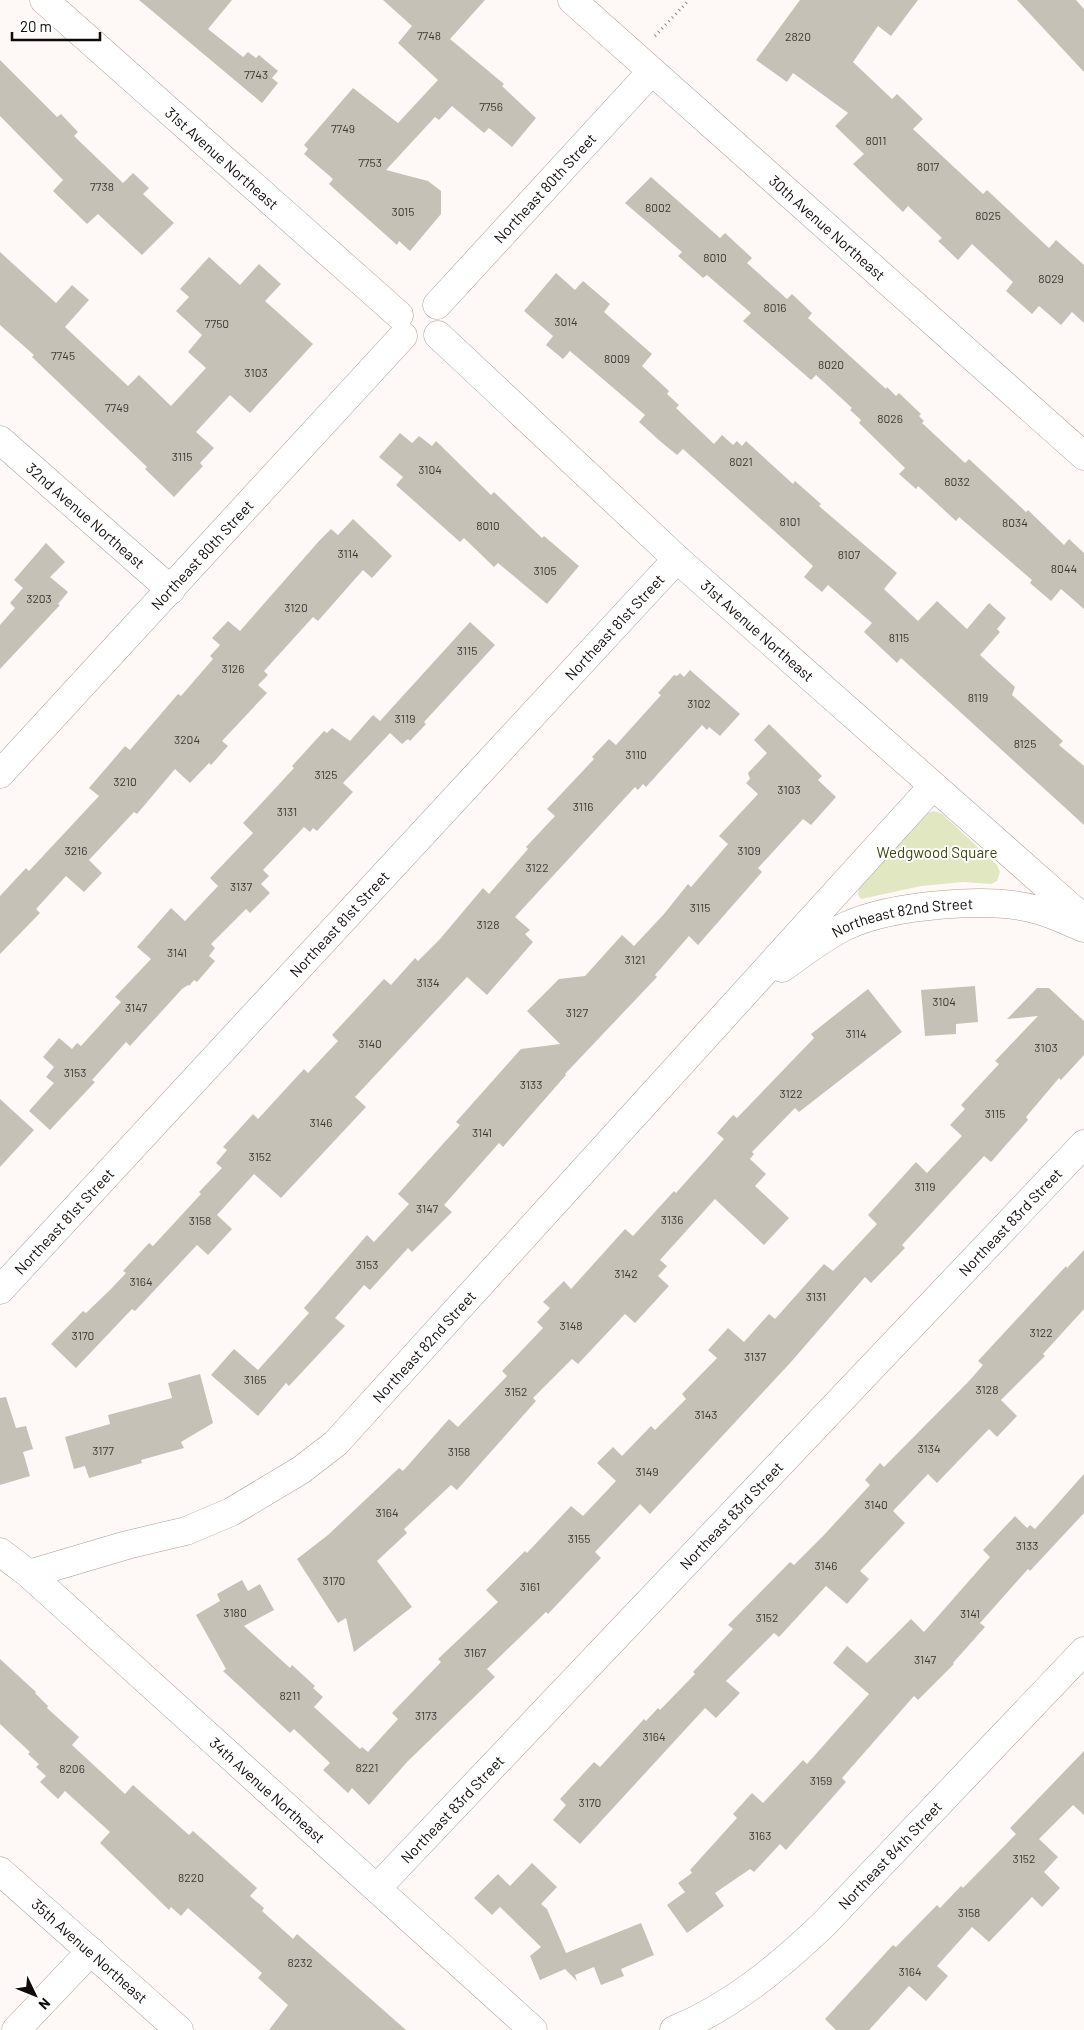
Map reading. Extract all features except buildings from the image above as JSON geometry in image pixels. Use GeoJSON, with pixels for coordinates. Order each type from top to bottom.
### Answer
{"type":"FeatureCollection","features":[{"type":"Feature","properties":{"kind":"street","name":"31st Avenue Northeast"},"geometry":{"type":"LineString","coordinates":[[44,0],[401,326]]}},
{"type":"Feature","properties":{"kind":"street","name":"30th Avenue Northeast"},"geometry":{"type":"LineString","coordinates":[[572,0],[1084,456]]}},
{"type":"Feature","properties":{"kind":"street","name":"Northeast 80th Street"},"geometry":{"type":"LineString","coordinates":[[437,305],[652,71]]}},
{"type":"Feature","properties":{"kind":"street"},"geometry":{"type":"LineString","coordinates":[[423,298],[437,305],[443,319],[443,326],[438,335],[430,342],[416,343],[401,326],[408,302],[423,298]]}},
{"type":"Feature","properties":{"kind":"street","name":"Northeast 80th Street"},"geometry":{"type":"LineString","coordinates":[[0,774],[171,590],[401,326]]}},
{"type":"Feature","properties":{"kind":"street","name":"31st Avenue Northeast"},"geometry":{"type":"LineString","coordinates":[[438,335],[678,558],[1084,919]]}},
{"type":"Feature","properties":{"kind":"street","name":"32nd Avenue Northeast"},"geometry":{"type":"LineString","coordinates":[[0,440],[171,590]]}},
{"type":"Feature","properties":{"kind":"street","name":"Northeast 81st Street"},"geometry":{"type":"LineString","coordinates":[[0,1290],[678,558]]}},
{"type":"Feature","properties":{"kind":"street","name":"Northeast 82nd Street"},"geometry":{"type":"LineString","coordinates":[[29,1574],[128,1545],[186,1531],[232,1512],[301,1470],[336,1443],[933,786]]}},
{"type":"Feature","properties":{"kind":"street","name":"Northeast 82nd Street"},"geometry":{"type":"LineString","coordinates":[[738,1000],[844,927],[860,920],[891,913],[924,907],[998,904],[1038,910],[1084,928]]}},
{"type":"Feature","properties":{"kind":"street","name":"Northeast 83rd Street"},"geometry":{"type":"LineString","coordinates":[[377,1888],[1084,1144]]}},
{"type":"Feature","properties":{"kind":"street","name":"34th Avenue Northeast"},"geometry":{"type":"LineString","coordinates":[[0,1552],[29,1574],[533,2030]]}},
{"type":"Feature","properties":{"kind":"street","name":"Northeast 84th Street"},"geometry":{"type":"LineString","coordinates":[[674,2030],[736,1997],[794,1952],[824,1924],[1084,1651]]}},
{"type":"Feature","properties":{"kind":"street","name":"35th Avenue Northeast"},"geometry":{"type":"LineString","coordinates":[[0,1871],[179,2030]]}},
{"type":"Feature","properties":{"kind":"street"},"geometry":{"type":"LineString","coordinates":[[16,2030],[91,1951]]}},
{"type":"Feature","properties":{"kind":"path"},"geometry":{"type":"LineString","coordinates":[[654,38],[689,0]]}},
{"type":"Feature","properties":{"kind":"green space","name":"Wedgwood Square"},"geometry":{"type":"Polygon","coordinates":[[[934,811],[942,814],[997,865],[1000,872],[997,881],[991,884],[963,882],[921,886],[861,899],[858,895],[859,888],[928,813],[934,811]]]}}]}
